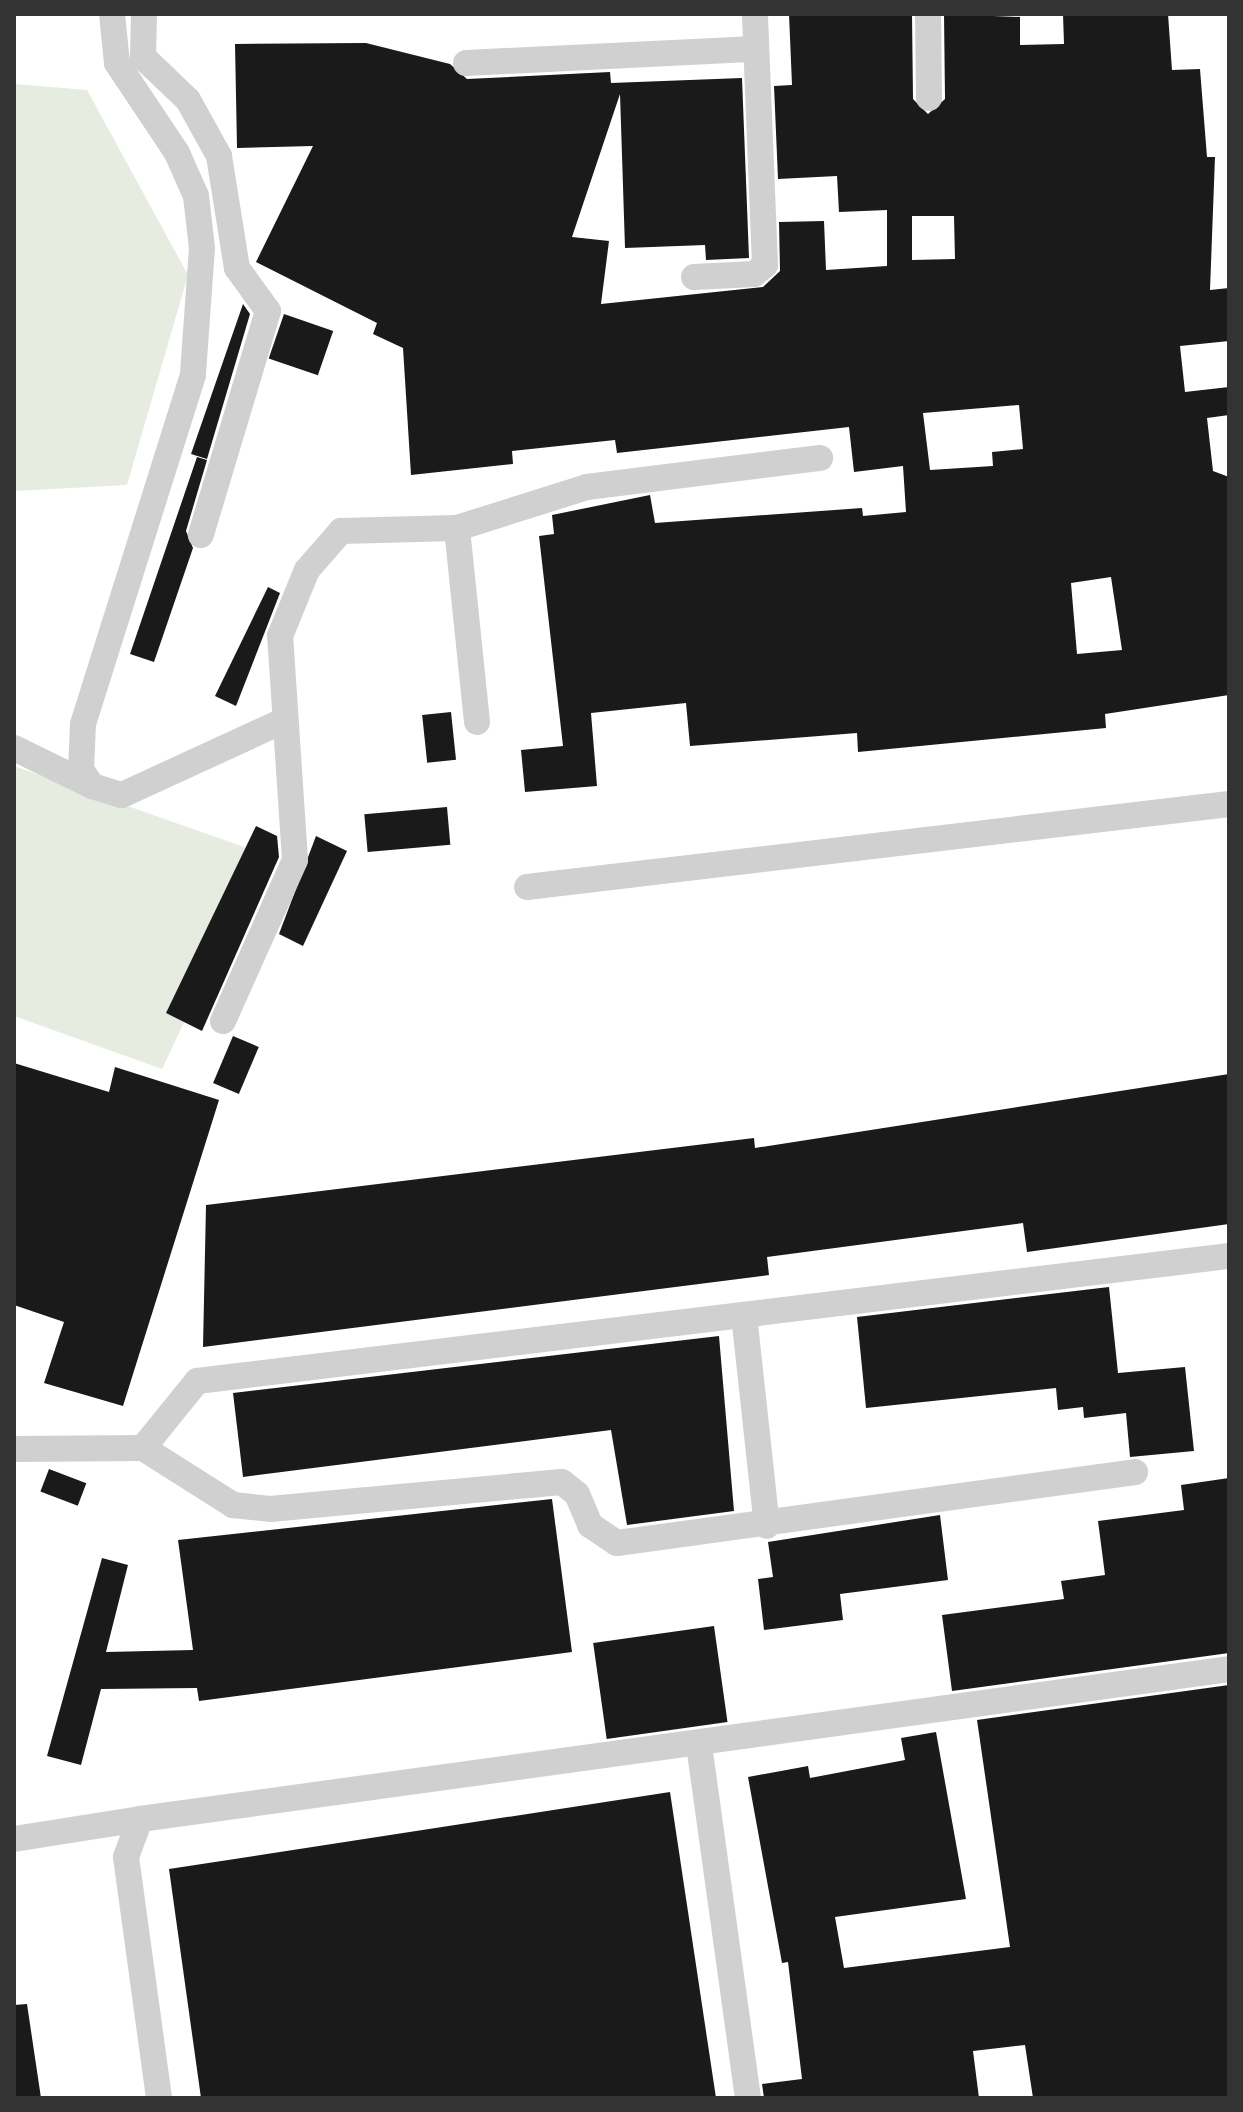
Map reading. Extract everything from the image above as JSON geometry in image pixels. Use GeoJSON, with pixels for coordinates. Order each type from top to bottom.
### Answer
{"type":"FeatureCollection","features":[{"type":"Feature","properties":{"kind":"street"},"geometry":{"type":"LineString","coordinates":[[92,786],[81,770],[83,724],[193,375],[202,248],[196,196],[177,153],[117,63],[112,14]]}},
{"type":"Feature","properties":{"kind":"street"},"geometry":{"type":"LineString","coordinates":[[144,14],[143,57],[188,100],[219,156],[237,268],[268,311],[201,535]]}},
{"type":"Feature","properties":{"kind":"street"},"geometry":{"type":"LineString","coordinates":[[694,277],[754,274],[765,265],[755,14]]}},
{"type":"Feature","properties":{"kind":"street"},"geometry":{"type":"LineString","coordinates":[[928,14],[929,98]]}},
{"type":"Feature","properties":{"kind":"street"},"geometry":{"type":"LineString","coordinates":[[466,63],[755,49]]}},
{"type":"Feature","properties":{"kind":"street"},"geometry":{"type":"LineString","coordinates":[[223,1021],[295,860],[280,636],[307,570],[341,531],[457,528],[587,487],[820,458]]}},
{"type":"Feature","properties":{"kind":"street"},"geometry":{"type":"LineString","coordinates":[[457,528],[477,722]]}},
{"type":"Feature","properties":{"kind":"street"},"geometry":{"type":"LineString","coordinates":[[14,748],[92,786],[122,795],[285,720]]}},
{"type":"Feature","properties":{"kind":"street"},"geometry":{"type":"LineString","coordinates":[[527,887],[1229,804]]}},
{"type":"Feature","properties":{"kind":"street"},"geometry":{"type":"LineString","coordinates":[[143,1448],[197,1381],[1229,1256]]}},
{"type":"Feature","properties":{"kind":"street"},"geometry":{"type":"LineString","coordinates":[[744,1315],[767,1526]]}},
{"type":"Feature","properties":{"kind":"street"},"geometry":{"type":"LineString","coordinates":[[14,1449],[143,1448],[233,1505],[270,1509],[562,1482],[577,1494],[590,1525],[617,1543],[767,1526],[1135,1472]]}},
{"type":"Feature","properties":{"kind":"street"},"geometry":{"type":"LineString","coordinates":[[14,1839],[1229,1669]]}},
{"type":"Feature","properties":{"kind":"street"},"geometry":{"type":"LineString","coordinates":[[699,1745],[748,2098]]}},
{"type":"Feature","properties":{"kind":"street"},"geometry":{"type":"LineString","coordinates":[[140,1819],[126,1857],[159,2098]]}},
{"type":"Feature","properties":{"kind":"shaded area"},"geometry":{"type":"Polygon","coordinates":[[[14,84],[87,90],[188,275],[127,485],[14,491],[14,84]]]}},
{"type":"Feature","properties":{"kind":"shaded area"},"geometry":{"type":"Polygon","coordinates":[[[14,766],[264,854],[162,1069],[14,1016],[14,766]]]}},
{"type":"Feature","properties":{"kind":"building"},"geometry":{"type":"Polygon","coordinates":[[[789,14],[912,14],[913,99],[928,114],[945,99],[944,14],[1020,17],[1020,45],[1064,44],[1063,14],[1168,14],[1172,70],[1200,69],[1207,157],[1215,157],[1210,290],[1229,288],[1229,341],[1180,346],[1185,392],[1229,387],[1229,415],[1207,418],[1213,471],[1229,477],[1229,695],[1105,714],[1106,728],[858,752],[857,733],[690,746],[686,703],[591,713],[597,786],[525,792],[521,750],[563,746],[539,536],[554,534],[552,515],[650,495],[655,523],[862,508],[863,516],[906,512],[903,466],[854,472],[849,427],[617,453],[615,440],[512,451],[513,464],[411,475],[403,348],[373,334],[377,323],[256,262],[313,146],[237,148],[235,44],[366,43],[450,64],[467,79],[610,72],[611,83],[742,78],[749,258],[706,260],[705,245],[625,248],[620,94],[572,237],[609,241],[601,304],[763,287],[780,271],[779,222],[824,221],[826,270],[887,266],[887,210],[839,212],[837,176],[778,179],[774,86],[792,85],[789,14]],[[912,216],[912,260],[955,259],[954,216],[912,216]],[[1019,405],[923,413],[930,470],[993,466],[992,452],[1023,449],[1019,405]],[[1111,577],[1071,583],[1077,654],[1122,650],[1111,577]]]}},
{"type":"Feature","properties":{"kind":"building"},"geometry":{"type":"Polygon","coordinates":[[[243,304],[250,314],[207,459],[191,454],[243,304]]]}},
{"type":"Feature","properties":{"kind":"building"},"geometry":{"type":"Polygon","coordinates":[[[284,314],[333,331],[318,375],[269,358],[284,314]]]}},
{"type":"Feature","properties":{"kind":"building"},"geometry":{"type":"Polygon","coordinates":[[[197,457],[207,460],[186,531],[193,548],[154,662],[130,654],[197,457]]]}},
{"type":"Feature","properties":{"kind":"building"},"geometry":{"type":"Polygon","coordinates":[[[268,587],[280,593],[236,706],[215,696],[268,587]]]}},
{"type":"Feature","properties":{"kind":"building"},"geometry":{"type":"Polygon","coordinates":[[[451,712],[456,760],[427,763],[422,715],[451,712]]]}},
{"type":"Feature","properties":{"kind":"building"},"geometry":{"type":"Polygon","coordinates":[[[447,807],[450,845],[368,852],[364,814],[447,807]]]}},
{"type":"Feature","properties":{"kind":"building"},"geometry":{"type":"Polygon","coordinates":[[[256,826],[277,836],[279,857],[202,1031],[166,1013],[256,826]]]}},
{"type":"Feature","properties":{"kind":"building"},"geometry":{"type":"Polygon","coordinates":[[[316,836],[347,851],[303,946],[279,934],[316,836]]]}},
{"type":"Feature","properties":{"kind":"building"},"geometry":{"type":"Polygon","coordinates":[[[233,1036],[259,1047],[239,1094],[213,1083],[233,1036]]]}},
{"type":"Feature","properties":{"kind":"building"},"geometry":{"type":"Polygon","coordinates":[[[14,1063],[109,1092],[115,1067],[219,1100],[123,1406],[44,1383],[64,1322],[14,1305],[14,1063]]]}},
{"type":"Feature","properties":{"kind":"building"},"geometry":{"type":"Polygon","coordinates":[[[1229,1074],[1229,1224],[1027,1252],[1023,1223],[767,1257],[769,1275],[203,1347],[206,1205],[754,1138],[755,1148],[1229,1074]]]}},
{"type":"Feature","properties":{"kind":"building"},"geometry":{"type":"Polygon","coordinates":[[[1109,1287],[1118,1373],[1185,1367],[1194,1451],[1130,1457],[1126,1413],[1084,1418],[1083,1407],[1058,1410],[1056,1388],[866,1408],[857,1317],[1109,1287]]]}},
{"type":"Feature","properties":{"kind":"building"},"geometry":{"type":"Polygon","coordinates":[[[719,1336],[734,1511],[627,1525],[611,1430],[243,1477],[233,1393],[719,1336]]]}},
{"type":"Feature","properties":{"kind":"building"},"geometry":{"type":"Polygon","coordinates":[[[49,1469],[86,1483],[78,1506],[40,1491],[49,1469]]]}},
{"type":"Feature","properties":{"kind":"building"},"geometry":{"type":"Polygon","coordinates":[[[1229,1478],[1229,1653],[952,1691],[942,1615],[1064,1599],[1061,1581],[1105,1575],[1098,1521],[1184,1510],[1181,1485],[1229,1478]]]}},
{"type":"Feature","properties":{"kind":"building"},"geometry":{"type":"Polygon","coordinates":[[[552,1499],[572,1652],[199,1701],[197,1688],[101,1689],[81,1765],[47,1756],[102,1558],[128,1565],[106,1652],[193,1650],[178,1540],[552,1499]]]}},
{"type":"Feature","properties":{"kind":"building"},"geometry":{"type":"Polygon","coordinates":[[[940,1515],[948,1580],[840,1594],[843,1620],[764,1630],[758,1579],[773,1577],[768,1542],[940,1515]]]}},
{"type":"Feature","properties":{"kind":"building"},"geometry":{"type":"Polygon","coordinates":[[[714,1626],[727,1722],[607,1739],[593,1643],[714,1626]]]}},
{"type":"Feature","properties":{"kind":"building"},"geometry":{"type":"Polygon","coordinates":[[[1229,1685],[1229,2098],[1033,2098],[1025,2045],[973,2051],[979,2098],[764,2098],[762,2084],[802,2079],[788,1962],[782,1963],[748,1777],[808,1766],[810,1778],[905,1760],[901,1738],[936,1732],[966,1899],[835,1917],[844,1968],[1010,1947],[977,1720],[1229,1685]]]}},
{"type":"Feature","properties":{"kind":"building"},"geometry":{"type":"Polygon","coordinates":[[[670,1792],[716,2098],[201,2098],[169,1869],[670,1792]]]}},
{"type":"Feature","properties":{"kind":"building"},"geometry":{"type":"Polygon","coordinates":[[[27,2004],[41,2098],[14,2098],[14,2005],[27,2004]]]}}]}
